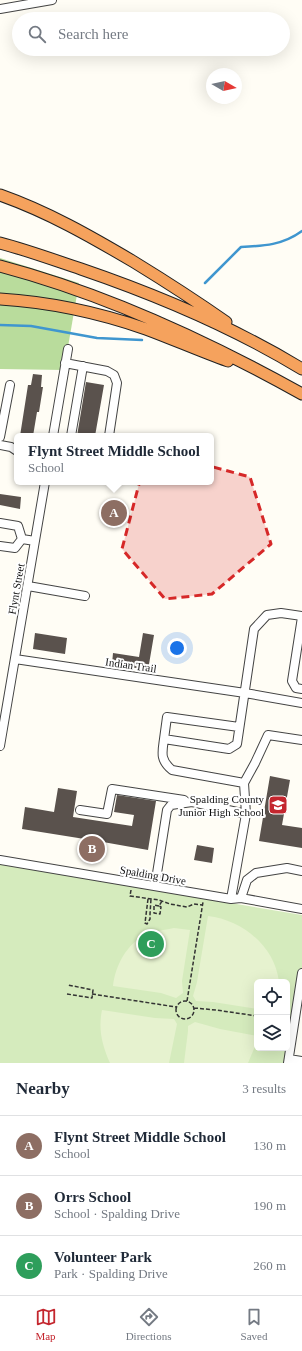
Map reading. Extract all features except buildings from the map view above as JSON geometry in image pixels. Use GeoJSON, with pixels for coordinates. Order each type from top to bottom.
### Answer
{"type":"FeatureCollection","features":[{"type":"Feature","properties":{"kind":"highway"},"geometry":{"type":"LineString","coordinates":[[0,195],[55,217],[95,238],[190,297],[249,339]]}},
{"type":"Feature","properties":{"kind":"highway"},"geometry":{"type":"LineString","coordinates":[[0,243],[59,261],[141,291],[196,314],[249,339],[302,369]]}},
{"type":"Feature","properties":{"kind":"highway"},"geometry":{"type":"LineString","coordinates":[[0,266],[54,282],[134,312],[194,338],[302,394]]}},
{"type":"Feature","properties":{"kind":"highway"},"geometry":{"type":"LineString","coordinates":[[0,299],[59,307],[119,321],[150,331],[271,377]]}},
{"type":"Feature","properties":{"kind":"street"},"geometry":{"type":"LineString","coordinates":[[0,9],[52,0]]}},
{"type":"Feature","properties":{"kind":"street"},"geometry":{"type":"LineString","coordinates":[[54,433],[68,349]]}},
{"type":"Feature","properties":{"kind":"street"},"geometry":{"type":"LineString","coordinates":[[66,363],[107,371],[114,375],[117,383],[109,433]]}},
{"type":"Feature","properties":{"kind":"street"},"geometry":{"type":"LineString","coordinates":[[72,433],[83,366]]}},
{"type":"Feature","properties":{"kind":"street"},"geometry":{"type":"LineString","coordinates":[[0,437],[10,385]]}},
{"type":"Feature","properties":{"kind":"street"},"geometry":{"type":"LineString","coordinates":[[0,444],[14,449]]}},
{"type":"Feature","properties":{"kind":"street","name":"Flynt Street"},"geometry":{"type":"LineString","coordinates":[[0,746],[4,700],[15,659],[44,485]]}},
{"type":"Feature","properties":{"kind":"street"},"geometry":{"type":"LineString","coordinates":[[0,523],[18,526],[22,539]]}},
{"type":"Feature","properties":{"kind":"street"},"geometry":{"type":"LineString","coordinates":[[22,539],[35,541]]}},
{"type":"Feature","properties":{"kind":"street"},"geometry":{"type":"LineString","coordinates":[[0,546],[15,548],[22,539]]}},
{"type":"Feature","properties":{"kind":"street"},"geometry":{"type":"LineString","coordinates":[[28,586],[85,596]]}},
{"type":"Feature","properties":{"kind":"street"},"geometry":{"type":"LineString","coordinates":[[164,739],[229,749],[237,744],[254,628],[267,615],[281,613],[302,616],[292,681],[296,688],[302,689]]}},
{"type":"Feature","properties":{"kind":"street","name":"Indian Trail"},"geometry":{"type":"LineString","coordinates":[[15,659],[244,692],[302,703]]}},
{"type":"Feature","properties":{"kind":"street"},"geometry":{"type":"LineString","coordinates":[[239,727],[168,717],[162,755],[165,764],[172,770],[244,783]]}},
{"type":"Feature","properties":{"kind":"street"},"geometry":{"type":"LineString","coordinates":[[230,899],[246,814],[244,783],[268,735],[302,740],[302,736]]}},
{"type":"Feature","properties":{"kind":"street"},"geometry":{"type":"LineString","coordinates":[[80,810],[107,814],[112,789],[192,802],[246,814]]}},
{"type":"Feature","properties":{"kind":"street"},"geometry":{"type":"LineString","coordinates":[[155,886],[167,810],[170,805],[192,802]]}},
{"type":"Feature","properties":{"kind":"street","name":"Spalding Drive"},"geometry":{"type":"LineString","coordinates":[[0,860],[204,895],[230,899],[241,898],[302,908]]}},
{"type":"Feature","properties":{"kind":"street"},"geometry":{"type":"LineString","coordinates":[[241,898],[246,880],[256,873],[287,868],[302,871]]}},
{"type":"Feature","properties":{"kind":"street"},"geometry":{"type":"LineString","coordinates":[[302,973],[288,1061],[302,1061]]}},
{"type":"Feature","properties":{"kind":"path"},"geometry":{"type":"LineString","coordinates":[[132,882],[130,896],[188,907],[194,904],[203,905]]}},
{"type":"Feature","properties":{"kind":"path"},"geometry":{"type":"LineString","coordinates":[[187,1001],[204,895]]}},
{"type":"Feature","properties":{"kind":"path"},"geometry":{"type":"LineString","coordinates":[[148,899],[145,918],[145,923],[147,924],[150,919],[151,899]]}},
{"type":"Feature","properties":{"kind":"path"},"geometry":{"type":"LineString","coordinates":[[153,910],[154,906],[158,906],[162,901]]}},
{"type":"Feature","properties":{"kind":"path"},"geometry":{"type":"LineString","coordinates":[[150,910],[153,910],[154,913],[160,914],[161,907],[158,906]]}},
{"type":"Feature","properties":{"kind":"path"},"geometry":{"type":"LineString","coordinates":[[67,994],[92,998],[93,990],[68,985]]}},
{"type":"Feature","properties":{"kind":"path"},"geometry":{"type":"LineString","coordinates":[[92,994],[176,1008]]}},
{"type":"Feature","properties":{"kind":"path"},"geometry":{"type":"LineString","coordinates":[[185,1000],[187,1001],[190,1001],[194,1008],[193,1014],[187,1019],[180,1018],[175,1011],[176,1005],[185,1000]]}},
{"type":"Feature","properties":{"kind":"path"},"geometry":{"type":"LineString","coordinates":[[194,1008],[254,1016]]}},
{"type":"Feature","properties":{"kind":"highlighted area"},"geometry":{"type":"Polygon","coordinates":[[[176,457],[250,477],[271,544],[212,594],[165,599],[122,549],[144,465],[176,457]]]}},
{"type":"Feature","properties":{"kind":"green space"},"geometry":{"type":"Polygon","coordinates":[[[0,258],[79,283],[64,370],[0,369],[0,258]]]}},
{"type":"Feature","properties":{"kind":"green space"},"geometry":{"type":"Polygon","coordinates":[[[0,864],[302,915],[302,973],[290,1045],[290,979],[254,979],[254,1051],[289,1051],[287,1063],[0,1063],[0,864]]]}},
{"type":"Feature","properties":{"kind":"green space"},"geometry":{"type":"Polygon","coordinates":[[[208,916],[233,923],[255,937],[264,946],[271,957],[278,979],[254,979],[254,1009],[196,1001],[193,996],[197,982],[208,916]]]}},
{"type":"Feature","properties":{"kind":"green space"},"geometry":{"type":"Polygon","coordinates":[[[174,928],[190,930],[182,981],[183,993],[176,998],[161,993],[113,986],[119,963],[133,944],[149,934],[174,928]]]}},
{"type":"Feature","properties":{"kind":"green space"},"geometry":{"type":"Polygon","coordinates":[[[102,1010],[155,1018],[174,1019],[177,1024],[169,1063],[110,1063],[105,1050],[100,1024],[102,1010]]]}},
{"type":"Feature","properties":{"kind":"green space"},"geometry":{"type":"Polygon","coordinates":[[[195,1022],[220,1029],[254,1035],[254,1049],[248,1063],[184,1063],[188,1026],[195,1022]]]}},
{"type":"Feature","properties":{"kind":"waterway"},"geometry":{"type":"LineString","coordinates":[[205,283],[241,247],[273,244],[295,236],[302,231]]}},
{"type":"Feature","properties":{"kind":"waterway"},"geometry":{"type":"LineString","coordinates":[[0,325],[31,326],[97,338],[142,340]]}},
{"type":"Feature","properties":{"kind":"place","name":"Flynt Street Middle School"},"geometry":{"type":"Point","coordinates":[114,513]}},
{"type":"Feature","properties":{"kind":"place","name":"Spalding County Junior High School"},"geometry":{"type":"Point","coordinates":[278,805]}},
{"type":"Feature","properties":{"kind":"place","name":"Orrs School"},"geometry":{"type":"Point","coordinates":[92,849]}},
{"type":"Feature","properties":{"kind":"place","name":"Volunteer Park"},"geometry":{"type":"Point","coordinates":[151,944]}}]}
